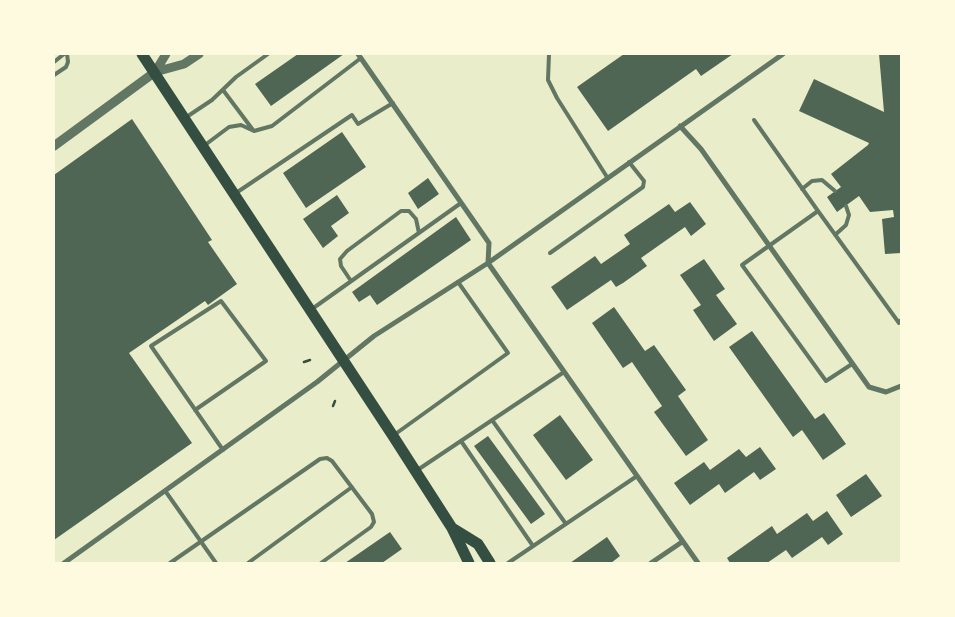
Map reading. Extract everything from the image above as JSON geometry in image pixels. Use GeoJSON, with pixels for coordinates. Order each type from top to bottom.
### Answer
{"type":"FeatureCollection","features":[{"type":"Feature","properties":{"kind":"main road"},"geometry":{"type":"LineString","coordinates":[[142,54],[393,436],[452,528],[469,563]]}},
{"type":"Feature","properties":{"kind":"main road"},"geometry":{"type":"LineString","coordinates":[[452,528],[478,544],[490,563]]}},
{"type":"Feature","properties":{"kind":"street"},"geometry":{"type":"LineString","coordinates":[[155,72],[166,54]]}},
{"type":"Feature","properties":{"kind":"street"},"geometry":{"type":"LineString","coordinates":[[54,146],[155,72],[184,64],[199,54]]}},
{"type":"Feature","properties":{"kind":"street"},"geometry":{"type":"LineString","coordinates":[[64,563],[224,450],[343,362],[374,336],[488,263],[783,54]]}},
{"type":"Feature","properties":{"kind":"street"},"geometry":{"type":"LineString","coordinates":[[360,56],[489,243],[488,263],[698,563]]}},
{"type":"Feature","properties":{"kind":"street"},"geometry":{"type":"LineString","coordinates":[[680,126],[701,149],[869,387],[882,392],[895,390],[901,386]]}},
{"type":"Feature","properties":{"kind":"street"},"geometry":{"type":"LineString","coordinates":[[651,563],[682,542]]}},
{"type":"Feature","properties":{"kind":"lane"},"geometry":{"type":"LineString","coordinates":[[54,62],[65,54],[68,62],[66,67],[54,75]]}},
{"type":"Feature","properties":{"kind":"lane"},"geometry":{"type":"LineString","coordinates":[[185,118],[212,100],[268,54]]}},
{"type":"Feature","properties":{"kind":"lane"},"geometry":{"type":"LineString","coordinates":[[549,54],[548,80],[556,98],[607,177]]}},
{"type":"Feature","properties":{"kind":"lane"},"geometry":{"type":"LineString","coordinates":[[203,146],[230,128],[241,125],[254,131],[272,126],[360,56]]}},
{"type":"Feature","properties":{"kind":"lane"},"geometry":{"type":"LineString","coordinates":[[223,90],[254,131]]}},
{"type":"Feature","properties":{"kind":"lane"},"geometry":{"type":"LineString","coordinates":[[234,195],[352,115],[358,124],[393,103]]}},
{"type":"Feature","properties":{"kind":"lane"},"geometry":{"type":"LineString","coordinates":[[754,120],[898,322],[901,320]]}},
{"type":"Feature","properties":{"kind":"lane"},"geometry":{"type":"LineString","coordinates":[[550,253],[643,187],[644,181],[629,162]]}},
{"type":"Feature","properties":{"kind":"lane"},"geometry":{"type":"LineString","coordinates":[[802,189],[812,181],[822,180],[835,191]]}},
{"type":"Feature","properties":{"kind":"lane"},"geometry":{"type":"LineString","coordinates":[[310,310],[462,203]]}},
{"type":"Feature","properties":{"kind":"lane"},"geometry":{"type":"LineString","coordinates":[[835,235],[846,225],[849,215],[846,206]]}},
{"type":"Feature","properties":{"kind":"lane"},"geometry":{"type":"LineString","coordinates":[[351,281],[341,266],[340,259],[347,251],[401,211],[409,211],[416,219],[419,233]]}},
{"type":"Feature","properties":{"kind":"lane"},"geometry":{"type":"LineString","coordinates":[[818,211],[770,247],[742,265],[826,381],[852,364]]}},
{"type":"Feature","properties":{"kind":"lane"},"geometry":{"type":"LineString","coordinates":[[393,436],[508,353],[458,282]]}},
{"type":"Feature","properties":{"kind":"lane"},"geometry":{"type":"LineString","coordinates":[[196,410],[266,362],[221,301],[151,346],[224,450]]}},
{"type":"Feature","properties":{"kind":"lane"},"geometry":{"type":"LineString","coordinates":[[415,471],[564,372]]}},
{"type":"Feature","properties":{"kind":"lane"},"geometry":{"type":"LineString","coordinates":[[492,420],[566,524]]}},
{"type":"Feature","properties":{"kind":"lane"},"geometry":{"type":"LineString","coordinates":[[461,441],[533,546]]}},
{"type":"Feature","properties":{"kind":"lane"},"geometry":{"type":"LineString","coordinates":[[170,563],[320,459],[327,458],[332,461],[372,514],[374,522],[371,527],[321,563]]}},
{"type":"Feature","properties":{"kind":"lane"},"geometry":{"type":"LineString","coordinates":[[508,563],[637,476]]}},
{"type":"Feature","properties":{"kind":"lane"},"geometry":{"type":"LineString","coordinates":[[248,563],[352,487]]}},
{"type":"Feature","properties":{"kind":"lane"},"geometry":{"type":"LineString","coordinates":[[166,492],[216,563]]}},
{"type":"Feature","properties":{"kind":"path"},"geometry":{"type":"LineString","coordinates":[[304,362],[310,360]]}},
{"type":"Feature","properties":{"kind":"path"},"geometry":{"type":"LineString","coordinates":[[333,406],[335,400]]}},
{"type":"Feature","properties":{"kind":"building"},"geometry":{"type":"Polygon","coordinates":[[[298,54],[344,54],[271,106],[255,84],[298,54]]]}},
{"type":"Feature","properties":{"kind":"building"},"geometry":{"type":"Polygon","coordinates":[[[624,54],[733,54],[701,76],[696,69],[608,131],[577,87],[624,54]]]}},
{"type":"Feature","properties":{"kind":"building"},"geometry":{"type":"Polygon","coordinates":[[[879,54],[901,54],[901,253],[885,254],[882,219],[894,217],[893,210],[870,212],[859,196],[837,212],[827,197],[841,187],[831,174],[869,143],[799,111],[814,79],[884,112],[879,54]]]}},
{"type":"Feature","properties":{"kind":"building"},"geometry":{"type":"Polygon","coordinates":[[[132,119],[212,240],[208,242],[237,284],[208,305],[205,301],[129,353],[192,443],[54,540],[54,175],[132,119]]]}},
{"type":"Feature","properties":{"kind":"building"},"geometry":{"type":"Polygon","coordinates":[[[342,132],[366,167],[306,208],[283,173],[342,132]]]}},
{"type":"Feature","properties":{"kind":"building"},"geometry":{"type":"Polygon","coordinates":[[[428,178],[439,194],[418,209],[408,193],[428,178]]]}},
{"type":"Feature","properties":{"kind":"building"},"geometry":{"type":"Polygon","coordinates":[[[337,195],[349,213],[331,226],[338,236],[323,248],[303,219],[337,195]]]}},
{"type":"Feature","properties":{"kind":"building"},"geometry":{"type":"Polygon","coordinates":[[[690,202],[706,224],[691,236],[685,227],[641,258],[647,266],[623,283],[616,287],[611,280],[567,310],[551,287],[595,256],[601,264],[630,244],[624,235],[669,204],[675,212],[690,202]]]}},
{"type":"Feature","properties":{"kind":"building"},"geometry":{"type":"Polygon","coordinates":[[[456,217],[471,240],[377,305],[370,295],[359,302],[352,292],[456,217]]]}},
{"type":"Feature","properties":{"kind":"building"},"geometry":{"type":"Polygon","coordinates":[[[704,259],[725,289],[716,295],[737,324],[714,341],[693,310],[701,305],[680,275],[704,259]]]}},
{"type":"Feature","properties":{"kind":"building"},"geometry":{"type":"Polygon","coordinates":[[[614,307],[645,351],[654,345],[686,390],[678,396],[708,440],[686,456],[654,412],[662,406],[632,362],[623,368],[592,323],[614,307]]]}},
{"type":"Feature","properties":{"kind":"building"},"geometry":{"type":"Polygon","coordinates":[[[752,331],[815,419],[824,413],[846,444],[823,460],[802,430],[793,437],[729,347],[752,331]]]}},
{"type":"Feature","properties":{"kind":"building"},"geometry":{"type":"Polygon","coordinates":[[[560,415],[593,460],[566,480],[533,435],[560,415]]]}},
{"type":"Feature","properties":{"kind":"building"},"geometry":{"type":"Polygon","coordinates":[[[488,436],[545,514],[531,524],[474,446],[488,436]]]}},
{"type":"Feature","properties":{"kind":"building"},"geometry":{"type":"Polygon","coordinates":[[[760,447],[776,469],[760,480],[754,472],[725,493],[719,484],[690,505],[674,483],[704,462],[710,470],[739,449],[746,457],[760,447]]]}},
{"type":"Feature","properties":{"kind":"building"},"geometry":{"type":"Polygon","coordinates":[[[866,474],[882,496],[851,517],[836,495],[866,474]]]}},
{"type":"Feature","properties":{"kind":"building"},"geometry":{"type":"Polygon","coordinates":[[[827,511],[843,534],[828,545],[822,537],[792,558],[786,550],[767,563],[730,563],[727,558],[772,526],[777,534],[807,513],[813,521],[827,511]]]}},
{"type":"Feature","properties":{"kind":"building"},"geometry":{"type":"Polygon","coordinates":[[[390,532],[402,549],[382,563],[345,563],[390,532]]]}},
{"type":"Feature","properties":{"kind":"building"},"geometry":{"type":"Polygon","coordinates":[[[607,537],[620,556],[611,563],[570,563],[607,537]]]}}]}
